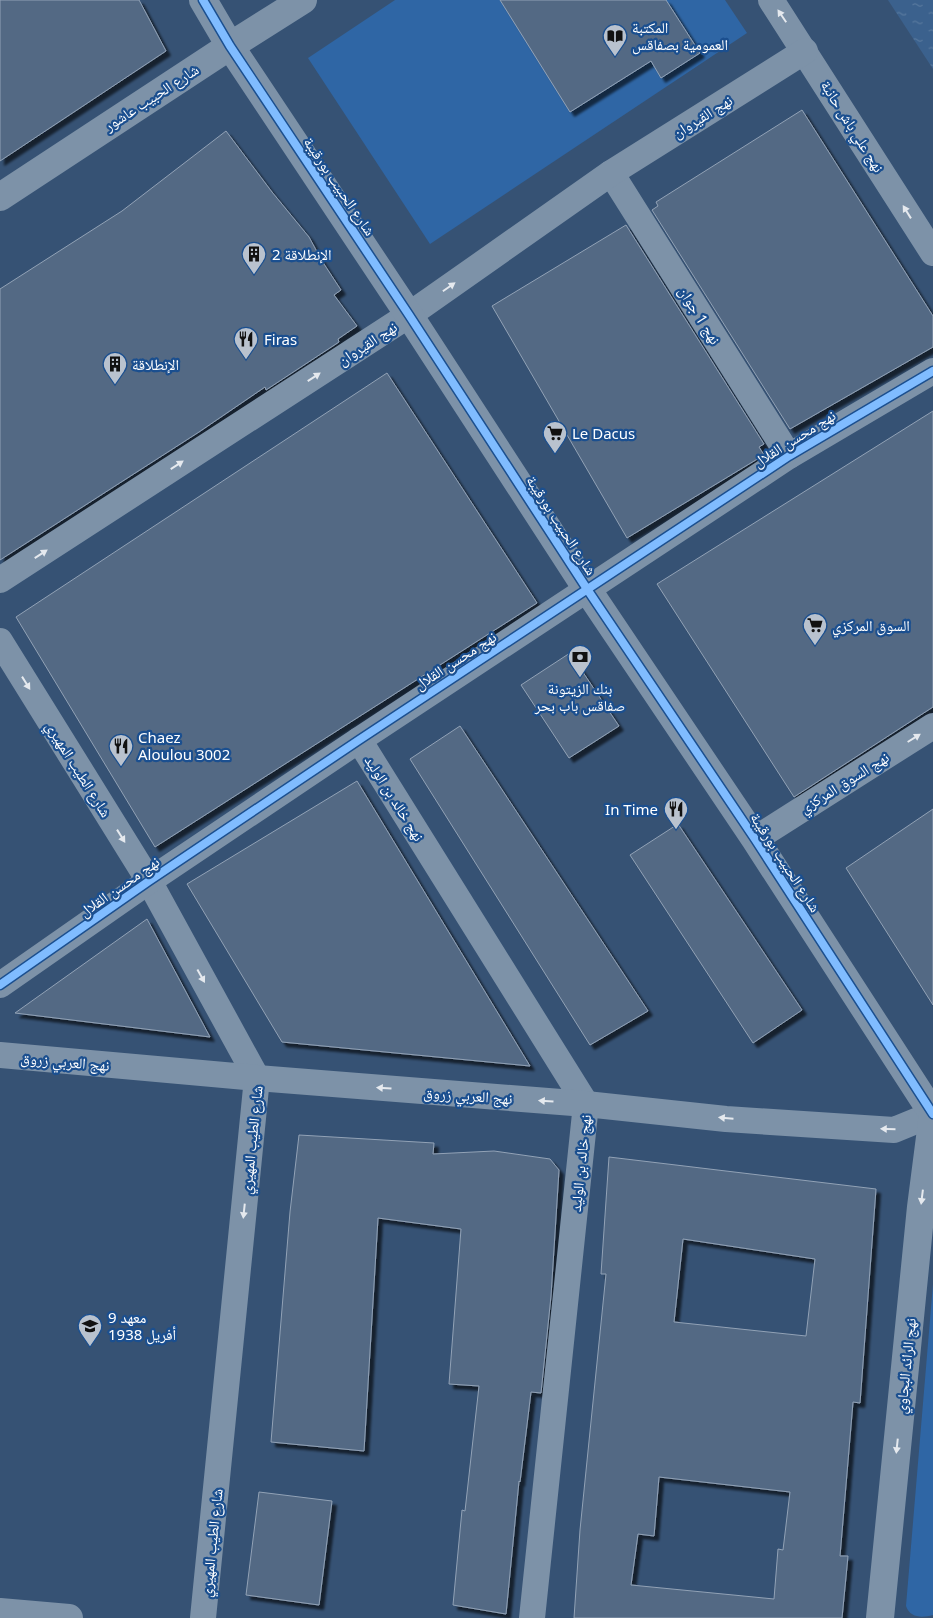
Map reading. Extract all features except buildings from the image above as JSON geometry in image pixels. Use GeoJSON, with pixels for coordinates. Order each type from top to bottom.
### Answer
{"type":"FeatureCollection","features":[{"type":"Feature","properties":{"kind":"street","name":"شارع الحبيب بورقيبة"},"geometry":{"type":"LineString","coordinates":[[203,0],[230,46],[409,315],[587,589],[755,839],[933,1114]]}},
{"type":"Feature","properties":{"kind":"street","name":"شارع الحبيب عاشور"},"geometry":{"type":"LineString","coordinates":[[0,197],[303,0]]}},
{"type":"Feature","properties":{"kind":"street","name":"نهج علي باش حانبة"},"geometry":{"type":"LineString","coordinates":[[771,0],[933,253]]}},
{"type":"Feature","properties":{"kind":"street","name":"نهج القيروان"},"geometry":{"type":"LineString","coordinates":[[0,580],[409,315],[611,173],[805,51]]}},
{"type":"Feature","properties":{"kind":"street","name":"نهج 1 جوان"},"geometry":{"type":"LineString","coordinates":[[611,173],[789,456]]}},
{"type":"Feature","properties":{"kind":"street","name":"نهج محسن القلال"},"geometry":{"type":"LineString","coordinates":[[0,985],[359,740],[789,456],[933,371]]}},
{"type":"Feature","properties":{"kind":"street","name":"شارع الطيب المهيري"},"geometry":{"type":"LineString","coordinates":[[0,641],[149,882],[257,1078],[203,1618]]}},
{"type":"Feature","properties":{"kind":"street","name":"نهج السوق المركزي"},"geometry":{"type":"LineString","coordinates":[[755,839],[933,726]]}},
{"type":"Feature","properties":{"kind":"street","name":"نهج خالد بن الوليد"},"geometry":{"type":"LineString","coordinates":[[359,740],[586,1104],[532,1618]]}},
{"type":"Feature","properties":{"kind":"street","name":"نهج العربي زروق"},"geometry":{"type":"LineString","coordinates":[[0,1055],[257,1078],[586,1104],[726,1119],[894,1130],[933,1114]]}},
{"type":"Feature","properties":{"kind":"street","name":"نهج الرائد البجاوي"},"geometry":{"type":"LineString","coordinates":[[880,1618],[921,1207],[933,1114]]}},
{"type":"Feature","properties":{"kind":"street"},"geometry":{"type":"LineString","coordinates":[[0,1612],[69,1618]]}},
{"type":"Feature","properties":{"kind":"shaded area"},"geometry":{"type":"Polygon","coordinates":[[[395,0],[725,0],[747,33],[430,244],[308,58],[395,0]]]}},
{"type":"Feature","properties":{"kind":"shaded area"},"geometry":{"type":"Polygon","coordinates":[[[933,1284],[933,1615],[921,1617],[910,1613],[906,1606],[933,1284]]]}},
{"type":"Feature","properties":{"kind":"water"},"geometry":{"type":"Polygon","coordinates":[[[888,0],[933,0],[933,69],[888,0]]]}},
{"type":"Feature","properties":{"kind":"cycle path"},"geometry":{"type":"LineString","coordinates":[[203,0],[230,46],[409,315],[587,589],[755,839],[933,1114]]}},
{"type":"Feature","properties":{"kind":"cycle path"},"geometry":{"type":"LineString","coordinates":[[0,985],[149,881],[359,740],[789,456],[933,371]]}},
{"type":"Feature","properties":{"kind":"place","name":"المكتبة العمومية بصفاقس"},"geometry":{"type":"Point","coordinates":[615,57]}},
{"type":"Feature","properties":{"kind":"place","name":"الإنطلاقة 2"},"geometry":{"type":"Point","coordinates":[254,275]}},
{"type":"Feature","properties":{"kind":"place","name":"Firas"},"geometry":{"type":"Point","coordinates":[246,360]}},
{"type":"Feature","properties":{"kind":"place","name":"الإنطلاقة"},"geometry":{"type":"Point","coordinates":[115,385]}},
{"type":"Feature","properties":{"kind":"place","name":"Le Dacus"},"geometry":{"type":"Point","coordinates":[555,454]}},
{"type":"Feature","properties":{"kind":"place","name":"السوق المركزي"},"geometry":{"type":"Point","coordinates":[815,646]}},
{"type":"Feature","properties":{"kind":"place","name":"بنك الزيتونة صفاقس باب بحر"},"geometry":{"type":"Point","coordinates":[580,678]}},
{"type":"Feature","properties":{"kind":"place","name":"Chaez Aloulou 3002"},"geometry":{"type":"Point","coordinates":[121,767]}},
{"type":"Feature","properties":{"kind":"place","name":"In Time"},"geometry":{"type":"Point","coordinates":[676,830]}},
{"type":"Feature","properties":{"kind":"place","name":"معهد 9 أفريل 1938"},"geometry":{"type":"Point","coordinates":[90,1347]}}]}
